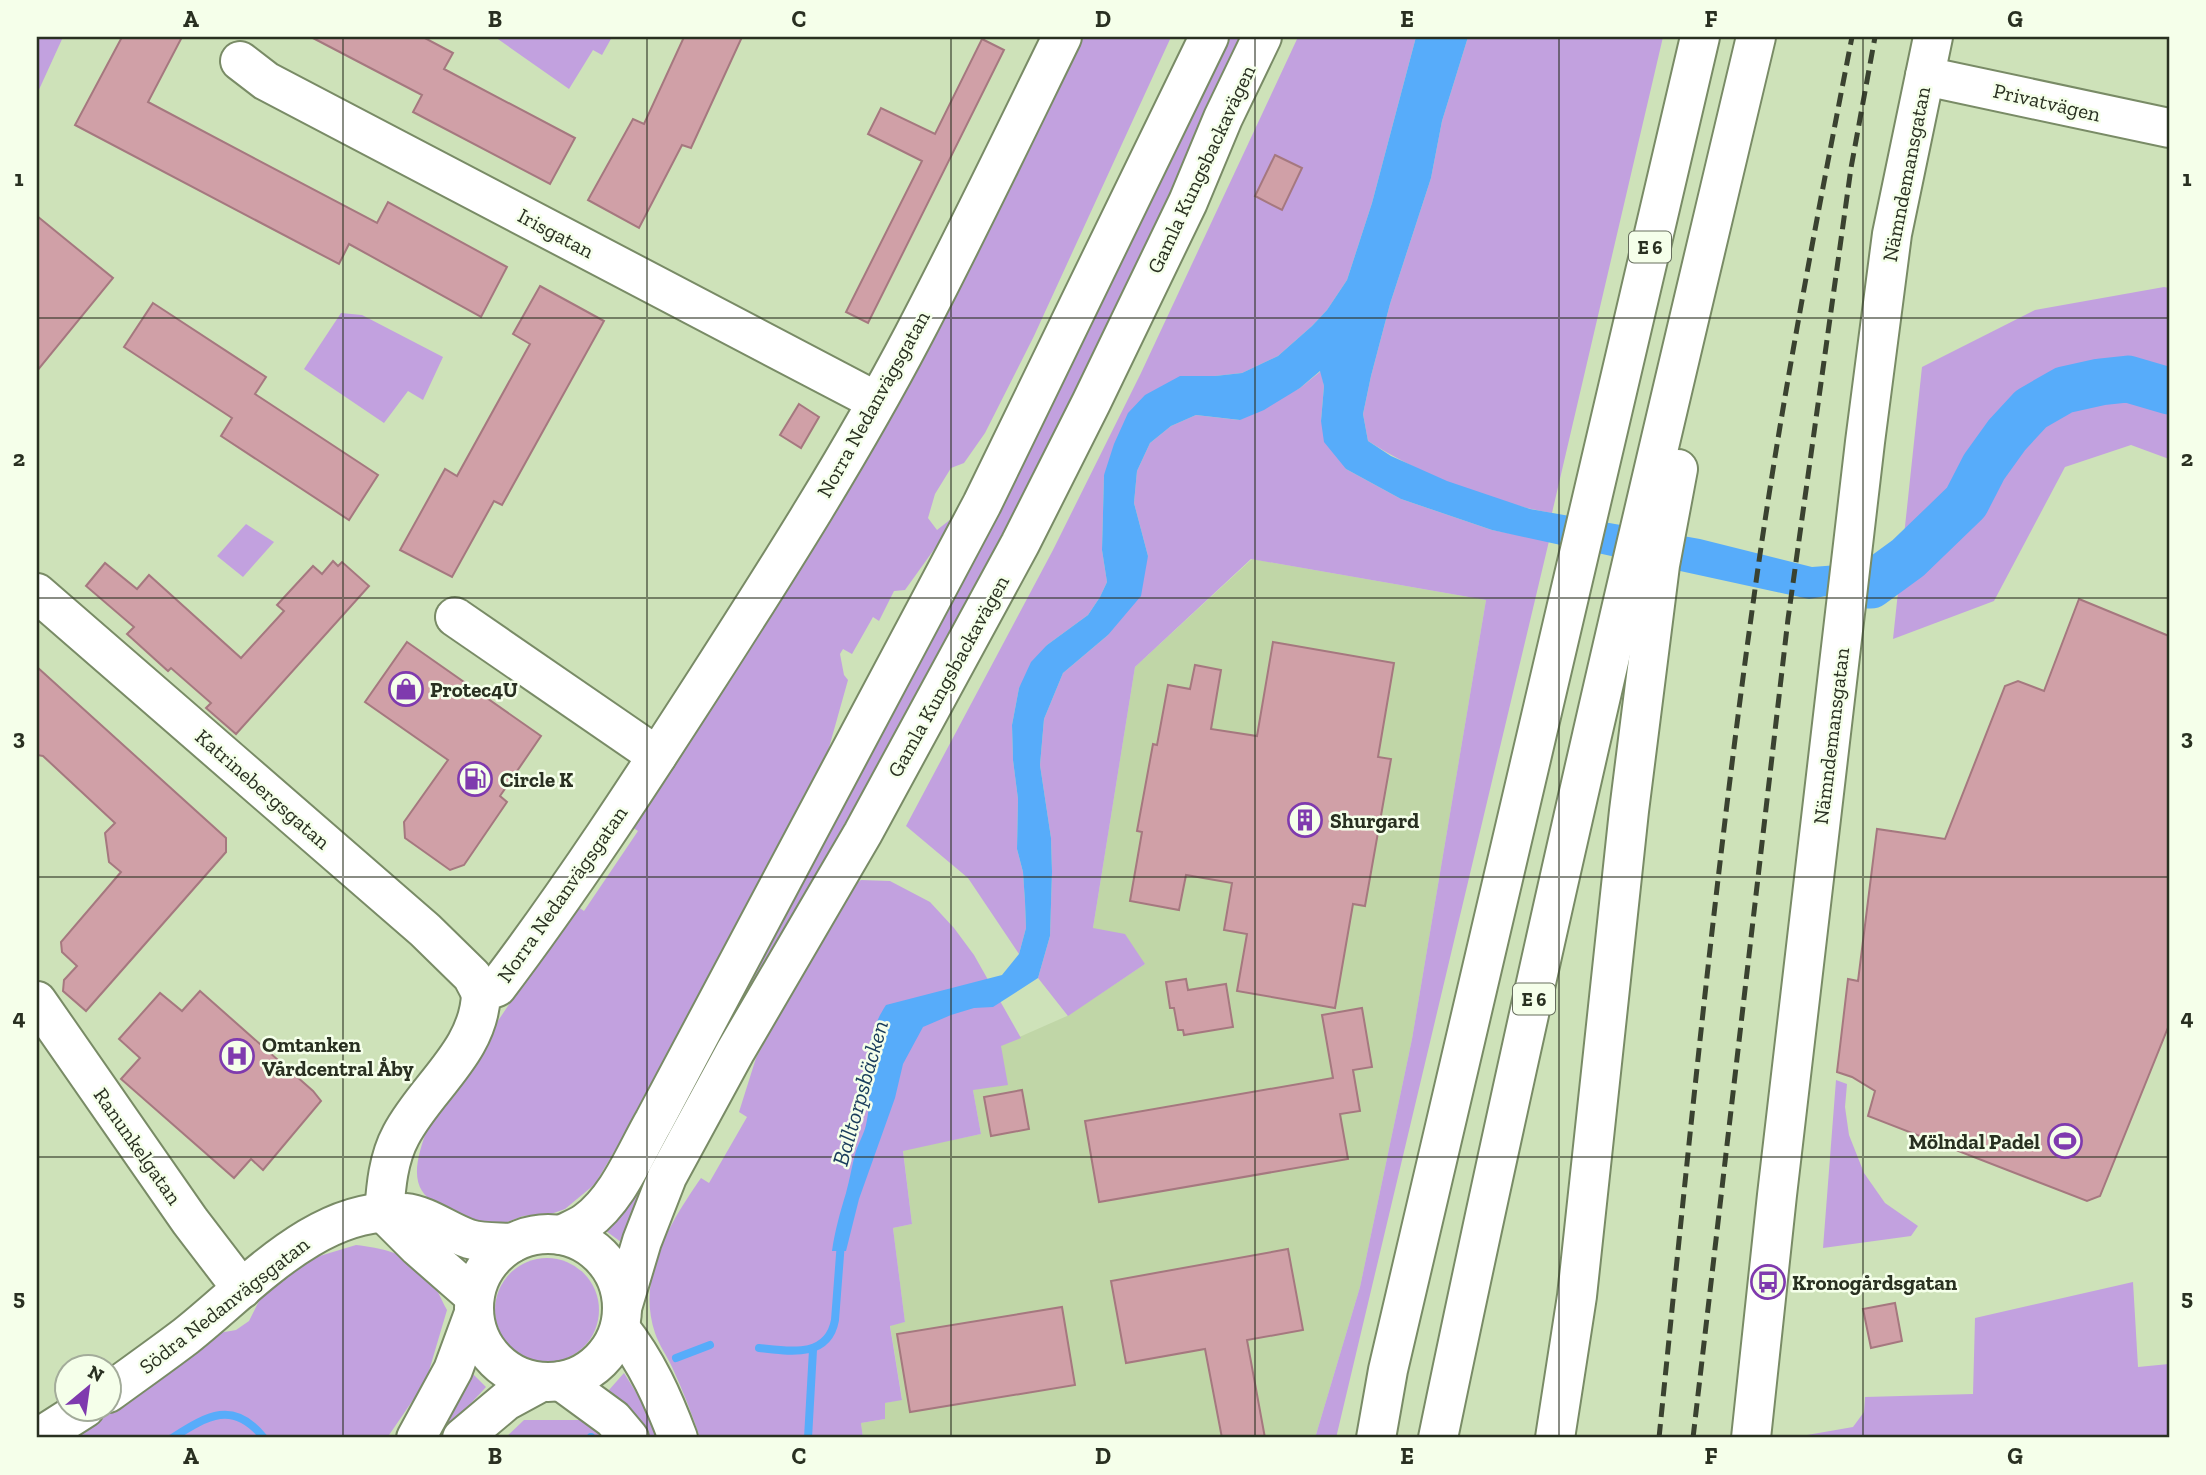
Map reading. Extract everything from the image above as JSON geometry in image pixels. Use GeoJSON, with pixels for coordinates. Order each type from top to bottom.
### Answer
{"type":"FeatureCollection","features":[{"type":"Feature","properties":{"kind":"main road","name":"Norra Nedanvägsgatan"},"geometry":{"type":"LineString","coordinates":[[384,1213],[392,1158],[400,1137],[420,1104],[463,1050],[478,1021],[481,993],[497,988],[657,756],[786,555],[912,338],[1062,37]]}},
{"type":"Feature","properties":{"kind":"main road"},"geometry":{"type":"LineString","coordinates":[[561,1235],[585,1222],[603,1206],[623,1177],[654,1121],[982,504],[1209,37]]}},
{"type":"Feature","properties":{"kind":"main road","name":"Gamla Kungsbackavägen"},"geometry":{"type":"LineString","coordinates":[[621,1318],[642,1241],[667,1177],[863,833],[1020,544],[1188,202],[1223,118],[1262,37]]}},
{"type":"Feature","properties":{"kind":"main road","name":"E 6"},"geometry":{"type":"LineString","coordinates":[[1376,1438],[1388,1370],[1700,37]]}},
{"type":"Feature","properties":{"kind":"main road","name":"E 6"},"geometry":{"type":"LineString","coordinates":[[1438,1438],[1476,1254],[1647,562],[1665,476],[1693,298],[1756,37]]}},
{"type":"Feature","properties":{"kind":"main road","name":"Nämndemansgatan"},"geometry":{"type":"LineString","coordinates":[[1751,1438],[1855,528],[1892,234],[1933,37]]}},
{"type":"Feature","properties":{"kind":"main road","name":"Irisgatan"},"geometry":{"type":"LineString","coordinates":[[240,61],[267,81],[876,401]]}},
{"type":"Feature","properties":{"kind":"main road","name":"Privatvägen"},"geometry":{"type":"LineString","coordinates":[[1925,76],[2169,128]]}},
{"type":"Feature","properties":{"kind":"main road"},"geometry":{"type":"LineString","coordinates":[[1555,1438],[1577,1296],[1629,811],[1647,562]]}},
{"type":"Feature","properties":{"kind":"main road","name":"Katrinebergsgatan"},"geometry":{"type":"LineString","coordinates":[[37,593],[425,930],[472,976],[481,993]]}},
{"type":"Feature","properties":{"kind":"main road"},"geometry":{"type":"LineString","coordinates":[[455,617],[657,756]]}},
{"type":"Feature","properties":{"kind":"main road","name":"Ranunkelgatan"},"geometry":{"type":"LineString","coordinates":[[37,1001],[190,1221],[242,1289]]}},
{"type":"Feature","properties":{"kind":"main road"},"geometry":{"type":"LineString","coordinates":[[384,1213],[406,1213],[471,1240],[512,1243]]}},
{"type":"Feature","properties":{"kind":"main road"},"geometry":{"type":"LineString","coordinates":[[384,1213],[474,1305],[480,1338],[495,1360],[516,1375],[551,1382],[613,1419],[629,1438]]}},
{"type":"Feature","properties":{"kind":"main road","name":"Södra Nedanvägsgatan"},"geometry":{"type":"LineString","coordinates":[[122,1383],[186,1336],[275,1261],[313,1236],[341,1222],[384,1213]]}},
{"type":"Feature","properties":{"kind":"main road"},"geometry":{"type":"LineString","coordinates":[[416,1438],[453,1370],[474,1305],[479,1280],[487,1265],[512,1243],[536,1235],[561,1235],[590,1247],[605,1260],[620,1288],[621,1318],[611,1347],[598,1363],[581,1375],[551,1382],[506,1401],[462,1438]]}},
{"type":"Feature","properties":{"kind":"main road"},"geometry":{"type":"LineString","coordinates":[[621,1318],[666,1407],[678,1438]]}},
{"type":"Feature","properties":{"kind":"main road"},"geometry":{"type":"LineString","coordinates":[[1365,1438],[1388,1370]]}},
{"type":"Feature","properties":{"kind":"main road"},"geometry":{"type":"LineString","coordinates":[[38,1438],[64,1422]]}},
{"type":"Feature","properties":{"kind":"shaded area"},"geometry":{"type":"Polygon","coordinates":[[[37,37],[63,37],[37,94],[37,37]]]}},
{"type":"Feature","properties":{"kind":"shaded area"},"geometry":{"type":"Polygon","coordinates":[[[495,37],[612,37],[602,55],[593,50],[569,89],[495,37]]]}},
{"type":"Feature","properties":{"kind":"shaded area"},"geometry":{"type":"Polygon","coordinates":[[[1078,37],[1171,37],[1034,336],[985,433],[964,463],[951,468],[935,494],[928,518],[937,530],[951,519],[953,523],[905,590],[894,591],[879,621],[873,617],[852,654],[843,649],[840,654],[844,675],[848,680],[823,769],[649,1093],[595,1184],[565,1209],[551,1214],[523,1216],[489,1229],[448,1211],[424,1194],[418,1182],[417,1167],[430,1122],[561,927],[568,900],[584,911],[638,831],[623,821],[1078,37]]]}},
{"type":"Feature","properties":{"kind":"shaded area"},"geometry":{"type":"Polygon","coordinates":[[[1228,37],[1243,37],[1201,136],[1015,520],[625,1245],[606,1231],[629,1203],[1228,37]]]}},
{"type":"Feature","properties":{"kind":"shaded area"},"geometry":{"type":"Polygon","coordinates":[[[1298,37],[1416,37],[1372,203],[1347,280],[1327,310],[1312,326],[1278,356],[1242,373],[1215,376],[1104,475],[1102,550],[1107,582],[1088,615],[1047,645],[1019,688],[1012,725],[1018,799],[1017,849],[1023,872],[1026,928],[1019,954],[968,878],[906,826],[1053,550],[1141,373],[1298,37]]]}},
{"type":"Feature","properties":{"kind":"shaded area"},"geometry":{"type":"Polygon","coordinates":[[[1468,37],[1663,37],[1552,513],[1481,495],[1410,465],[1368,441],[1363,414],[1390,304],[1431,178],[1442,121],[1468,37]]]}},
{"type":"Feature","properties":{"kind":"shaded area"},"geometry":{"type":"Polygon","coordinates":[[[2169,288],[2169,459],[2131,445],[2065,467],[1994,601],[1893,639],[1922,367],[2035,310],[2169,288]]]}},
{"type":"Feature","properties":{"kind":"shaded area"},"geometry":{"type":"Polygon","coordinates":[[[341,313],[362,315],[443,357],[423,400],[408,391],[384,423],[304,369],[341,313]]]}},
{"type":"Feature","properties":{"kind":"shaded area"},"geometry":{"type":"Polygon","coordinates":[[[1321,371],[1324,386],[1321,421],[1346,469],[1401,499],[1492,530],[1549,541],[1336,1438],[1315,1438],[1360,1287],[1412,1039],[1486,600],[1251,559],[1135,667],[1093,928],[1125,934],[1145,964],[1068,1016],[1038,978],[1050,936],[1052,872],[1051,838],[1040,765],[1044,719],[1063,673],[1108,635],[1148,556],[1134,503],[1137,471],[1150,443],[1171,426],[1196,415],[1239,420],[1300,388],[1321,371]]]}},
{"type":"Feature","properties":{"kind":"shaded area"},"geometry":{"type":"Polygon","coordinates":[[[246,524],[274,542],[243,577],[217,556],[246,524]]]}},
{"type":"Feature","properties":{"kind":"shaded area"},"geometry":{"type":"Polygon","coordinates":[[[1252,559],[1486,600],[1412,1039],[1360,1287],[1315,1438],[863,1438],[861,1423],[885,1419],[885,1403],[902,1399],[890,1325],[905,1322],[893,1228],[912,1224],[903,1150],[981,1134],[973,1090],[1001,1045],[1067,1016],[1145,964],[1093,928],[1135,667],[1252,559]]]}},
{"type":"Feature","properties":{"kind":"shaded area"},"geometry":{"type":"Polygon","coordinates":[[[861,880],[890,881],[930,902],[974,955],[1021,1038],[1001,1046],[1008,1085],[973,1090],[981,1134],[903,1151],[912,1224],[893,1228],[905,1322],[890,1326],[902,1400],[885,1403],[885,1419],[861,1423],[863,1438],[700,1438],[680,1385],[655,1333],[650,1312],[653,1271],[659,1251],[678,1213],[701,1178],[709,1183],[747,1117],[739,1112],[756,1058],[849,889],[861,880]]]}},
{"type":"Feature","properties":{"kind":"shaded area"},"geometry":{"type":"Polygon","coordinates":[[[1836,1080],[1847,1084],[1845,1107],[1849,1135],[1864,1173],[1885,1203],[1918,1226],[1911,1236],[1823,1248],[1836,1080]]]}},
{"type":"Feature","properties":{"kind":"shaded area"},"geometry":{"type":"Polygon","coordinates":[[[356,1245],[393,1252],[424,1271],[447,1310],[426,1381],[387,1438],[72,1438],[96,1422],[122,1422],[122,1404],[199,1352],[219,1333],[236,1330],[249,1321],[260,1299],[276,1282],[313,1258],[356,1245]]]}},
{"type":"Feature","properties":{"kind":"shaded area"},"geometry":{"type":"Polygon","coordinates":[[[547,1258],[567,1262],[584,1273],[595,1290],[599,1310],[595,1330],[584,1347],[567,1358],[547,1362],[527,1358],[510,1347],[499,1330],[495,1310],[499,1290],[510,1273],[527,1262],[547,1258]]]}},
{"type":"Feature","properties":{"kind":"shaded area"},"geometry":{"type":"Polygon","coordinates":[[[2133,1282],[2138,1367],[2169,1364],[2169,1438],[1807,1438],[1807,1435],[1853,1427],[1864,1412],[1865,1397],[1973,1394],[1975,1318],[2133,1282]]]}},
{"type":"Feature","properties":{"kind":"shaded area"},"geometry":{"type":"Polygon","coordinates":[[[469,1370],[486,1387],[439,1438],[434,1438],[469,1370]]]}},
{"type":"Feature","properties":{"kind":"shaded area"},"geometry":{"type":"Polygon","coordinates":[[[624,1373],[649,1413],[659,1438],[640,1438],[599,1396],[609,1390],[624,1373]]]}},
{"type":"Feature","properties":{"kind":"shaded area"},"geometry":{"type":"Polygon","coordinates":[[[524,1420],[585,1420],[604,1438],[505,1438],[524,1420]]]}},
{"type":"Feature","properties":{"kind":"water"},"geometry":{"type":"Polygon","coordinates":[[[1416,37],[1468,37],[1442,121],[1431,178],[1390,304],[1371,376],[1363,414],[1368,441],[1391,456],[1447,481],[1530,509],[1700,539],[1812,567],[1903,560],[1909,582],[1809,599],[1492,530],[1401,499],[1346,469],[1324,442],[1321,421],[1324,386],[1320,371],[1300,388],[1264,410],[1240,420],[1196,415],[1171,426],[1150,443],[1137,471],[1134,503],[1148,556],[1141,596],[1108,635],[1063,673],[1044,719],[1040,765],[1051,838],[1052,872],[1050,936],[1038,978],[993,1007],[974,1008],[923,1027],[903,1064],[895,1098],[859,1199],[846,1251],[832,1251],[855,1156],[866,1125],[871,1037],[886,1005],[1002,975],[1019,954],[1026,928],[1023,872],[1017,849],[1018,799],[1012,725],[1019,688],[1031,662],[1047,645],[1088,615],[1107,582],[1102,550],[1104,475],[1128,413],[1145,395],[1180,376],[1242,373],[1278,356],[1327,310],[1347,280],[1372,203],[1416,37]]]}},
{"type":"Feature","properties":{"kind":"building"},"geometry":{"type":"Polygon","coordinates":[[[122,37],[182,37],[148,102],[377,223],[388,202],[507,267],[481,317],[349,244],[339,264],[75,125],[122,37]]]}},
{"type":"Feature","properties":{"kind":"building"},"geometry":{"type":"Polygon","coordinates":[[[311,37],[423,37],[453,53],[444,69],[575,138],[550,184],[413,112],[422,95],[311,37]]]}},
{"type":"Feature","properties":{"kind":"building"},"geometry":{"type":"Polygon","coordinates":[[[684,37],[742,37],[691,148],[682,145],[639,228],[588,200],[633,119],[644,124],[684,37]]]}},
{"type":"Feature","properties":{"kind":"building"},"geometry":{"type":"Polygon","coordinates":[[[982,39],[1004,50],[868,323],[846,312],[922,161],[868,134],[881,108],[935,134],[982,39]]]}},
{"type":"Feature","properties":{"kind":"building"},"geometry":{"type":"Polygon","coordinates":[[[1275,155],[1302,168],[1282,210],[1255,196],[1275,155]]]}},
{"type":"Feature","properties":{"kind":"building"},"geometry":{"type":"Polygon","coordinates":[[[37,216],[113,278],[37,371],[37,216]]]}},
{"type":"Feature","properties":{"kind":"building"},"geometry":{"type":"Polygon","coordinates":[[[540,286],[604,321],[502,505],[494,501],[452,577],[400,550],[445,469],[457,476],[530,344],[513,334],[540,286]]]}},
{"type":"Feature","properties":{"kind":"building"},"geometry":{"type":"Polygon","coordinates":[[[153,303],[266,377],[255,394],[378,475],[349,520],[221,436],[232,418],[124,347],[153,303]]]}},
{"type":"Feature","properties":{"kind":"building"},"geometry":{"type":"Polygon","coordinates":[[[799,404],[819,417],[801,448],[780,435],[799,404]]]}},
{"type":"Feature","properties":{"kind":"building"},"geometry":{"type":"Polygon","coordinates":[[[333,561],[338,566],[342,562],[369,586],[236,734],[206,708],[211,703],[171,668],[168,671],[127,634],[134,627],[86,586],[105,563],[137,589],[149,575],[241,658],[284,611],[277,605],[313,566],[322,574],[333,561]]]}},
{"type":"Feature","properties":{"kind":"building"},"geometry":{"type":"Polygon","coordinates":[[[2079,599],[2169,636],[2169,1025],[2100,1196],[2087,1201],[1868,1116],[1875,1091],[1852,1077],[1837,1072],[1848,979],[1858,981],[1877,829],[1945,839],[2005,686],[2018,681],[2044,691],[2079,599]]]}},
{"type":"Feature","properties":{"kind":"building"},"geometry":{"type":"Polygon","coordinates":[[[407,642],[541,736],[500,796],[507,802],[464,865],[450,870],[405,838],[404,822],[448,760],[365,702],[407,642]]]}},
{"type":"Feature","properties":{"kind":"building","name":"Shurgard"},"geometry":{"type":"Polygon","coordinates":[[[1273,642],[1394,663],[1378,757],[1391,759],[1365,906],[1353,904],[1335,1008],[1237,991],[1247,934],[1224,930],[1232,883],[1186,875],[1179,910],[1130,901],[1142,832],[1137,831],[1153,744],[1157,745],[1168,685],[1190,689],[1195,665],[1221,670],[1211,729],[1257,736],[1273,642]]]}},
{"type":"Feature","properties":{"kind":"building"},"geometry":{"type":"Polygon","coordinates":[[[37,667],[226,838],[226,852],[86,1011],[63,991],[64,980],[77,966],[62,952],[61,942],[121,872],[109,862],[105,833],[115,823],[43,756],[37,755],[37,667]]]}},
{"type":"Feature","properties":{"kind":"building"},"geometry":{"type":"Polygon","coordinates":[[[1186,979],[1188,990],[1226,984],[1233,1027],[1184,1035],[1183,1030],[1178,1030],[1174,1008],[1170,1008],[1166,982],[1186,979]]]}},
{"type":"Feature","properties":{"kind":"building"},"geometry":{"type":"Polygon","coordinates":[[[200,991],[321,1101],[263,1170],[251,1159],[234,1178],[121,1079],[140,1058],[119,1039],[160,993],[182,1011],[200,991]]]}},
{"type":"Feature","properties":{"kind":"building"},"geometry":{"type":"Polygon","coordinates":[[[1362,1008],[1372,1067],[1353,1070],[1360,1111],[1340,1114],[1348,1159],[1099,1202],[1085,1121],[1333,1078],[1322,1015],[1362,1008]]]}},
{"type":"Feature","properties":{"kind":"building"},"geometry":{"type":"Polygon","coordinates":[[[1022,1090],[1029,1129],[991,1136],[984,1097],[1022,1090]]]}},
{"type":"Feature","properties":{"kind":"building"},"geometry":{"type":"Polygon","coordinates":[[[1288,1249],[1303,1330],[1247,1340],[1265,1438],[1222,1438],[1205,1349],[1126,1363],[1111,1281],[1288,1249]]]}},
{"type":"Feature","properties":{"kind":"building"},"geometry":{"type":"Polygon","coordinates":[[[1895,1303],[1902,1341],[1871,1348],[1863,1309],[1895,1303]]]}},
{"type":"Feature","properties":{"kind":"building"},"geometry":{"type":"Polygon","coordinates":[[[1062,1307],[1075,1385],[910,1412],[897,1334],[1062,1307]]]}},
{"type":"Feature","properties":{"kind":"waterway"},"geometry":{"type":"LineString","coordinates":[[1847,585],[1871,585],[1908,558],[1966,502],[1984,467],[2007,435],[2031,409],[2064,390],[2100,382],[2128,379],[2169,391]]}},
{"type":"Feature","properties":{"kind":"waterway","name":"Balltorpsbäcken"},"geometry":{"type":"LineString","coordinates":[[759,1348],[805,1350],[816,1347],[831,1333],[835,1320],[841,1242]]}},
{"type":"Feature","properties":{"kind":"waterway","name":"Balltorpsbäcken"},"geometry":{"type":"LineString","coordinates":[[676,1358],[710,1345]]}},
{"type":"Feature","properties":{"kind":"waterway"},"geometry":{"type":"LineString","coordinates":[[808,1438],[813,1350]]}},
{"type":"Feature","properties":{"kind":"waterway","name":"Balltorpsbäcken"},"geometry":{"type":"LineString","coordinates":[[172,1438],[197,1423],[220,1415],[241,1418],[264,1438]]}},
{"type":"Feature","properties":{"kind":"railway"},"geometry":{"type":"LineString","coordinates":[[1659,1438],[1713,921],[1752,611],[1785,395],[1852,37]]}},
{"type":"Feature","properties":{"kind":"railway"},"geometry":{"type":"LineString","coordinates":[[1693,1438],[1788,619],[1851,168],[1875,37]]}},
{"type":"Feature","properties":{"kind":"place","name":"Protec4U"},"geometry":{"type":"Point","coordinates":[406,689]}},
{"type":"Feature","properties":{"kind":"place","name":"Circle K"},"geometry":{"type":"Point","coordinates":[475,779]}},
{"type":"Feature","properties":{"kind":"place","name":"Shurgard"},"geometry":{"type":"Point","coordinates":[1305,820]}},
{"type":"Feature","properties":{"kind":"place","name":"Omtanken Vårdcentral Åby"},"geometry":{"type":"Point","coordinates":[237,1056]}},
{"type":"Feature","properties":{"kind":"place","name":"Mölndal Padel"},"geometry":{"type":"Point","coordinates":[2065,1141]}},
{"type":"Feature","properties":{"kind":"place","name":"Kronogårdsgatan"},"geometry":{"type":"Point","coordinates":[1768,1282]}}]}
